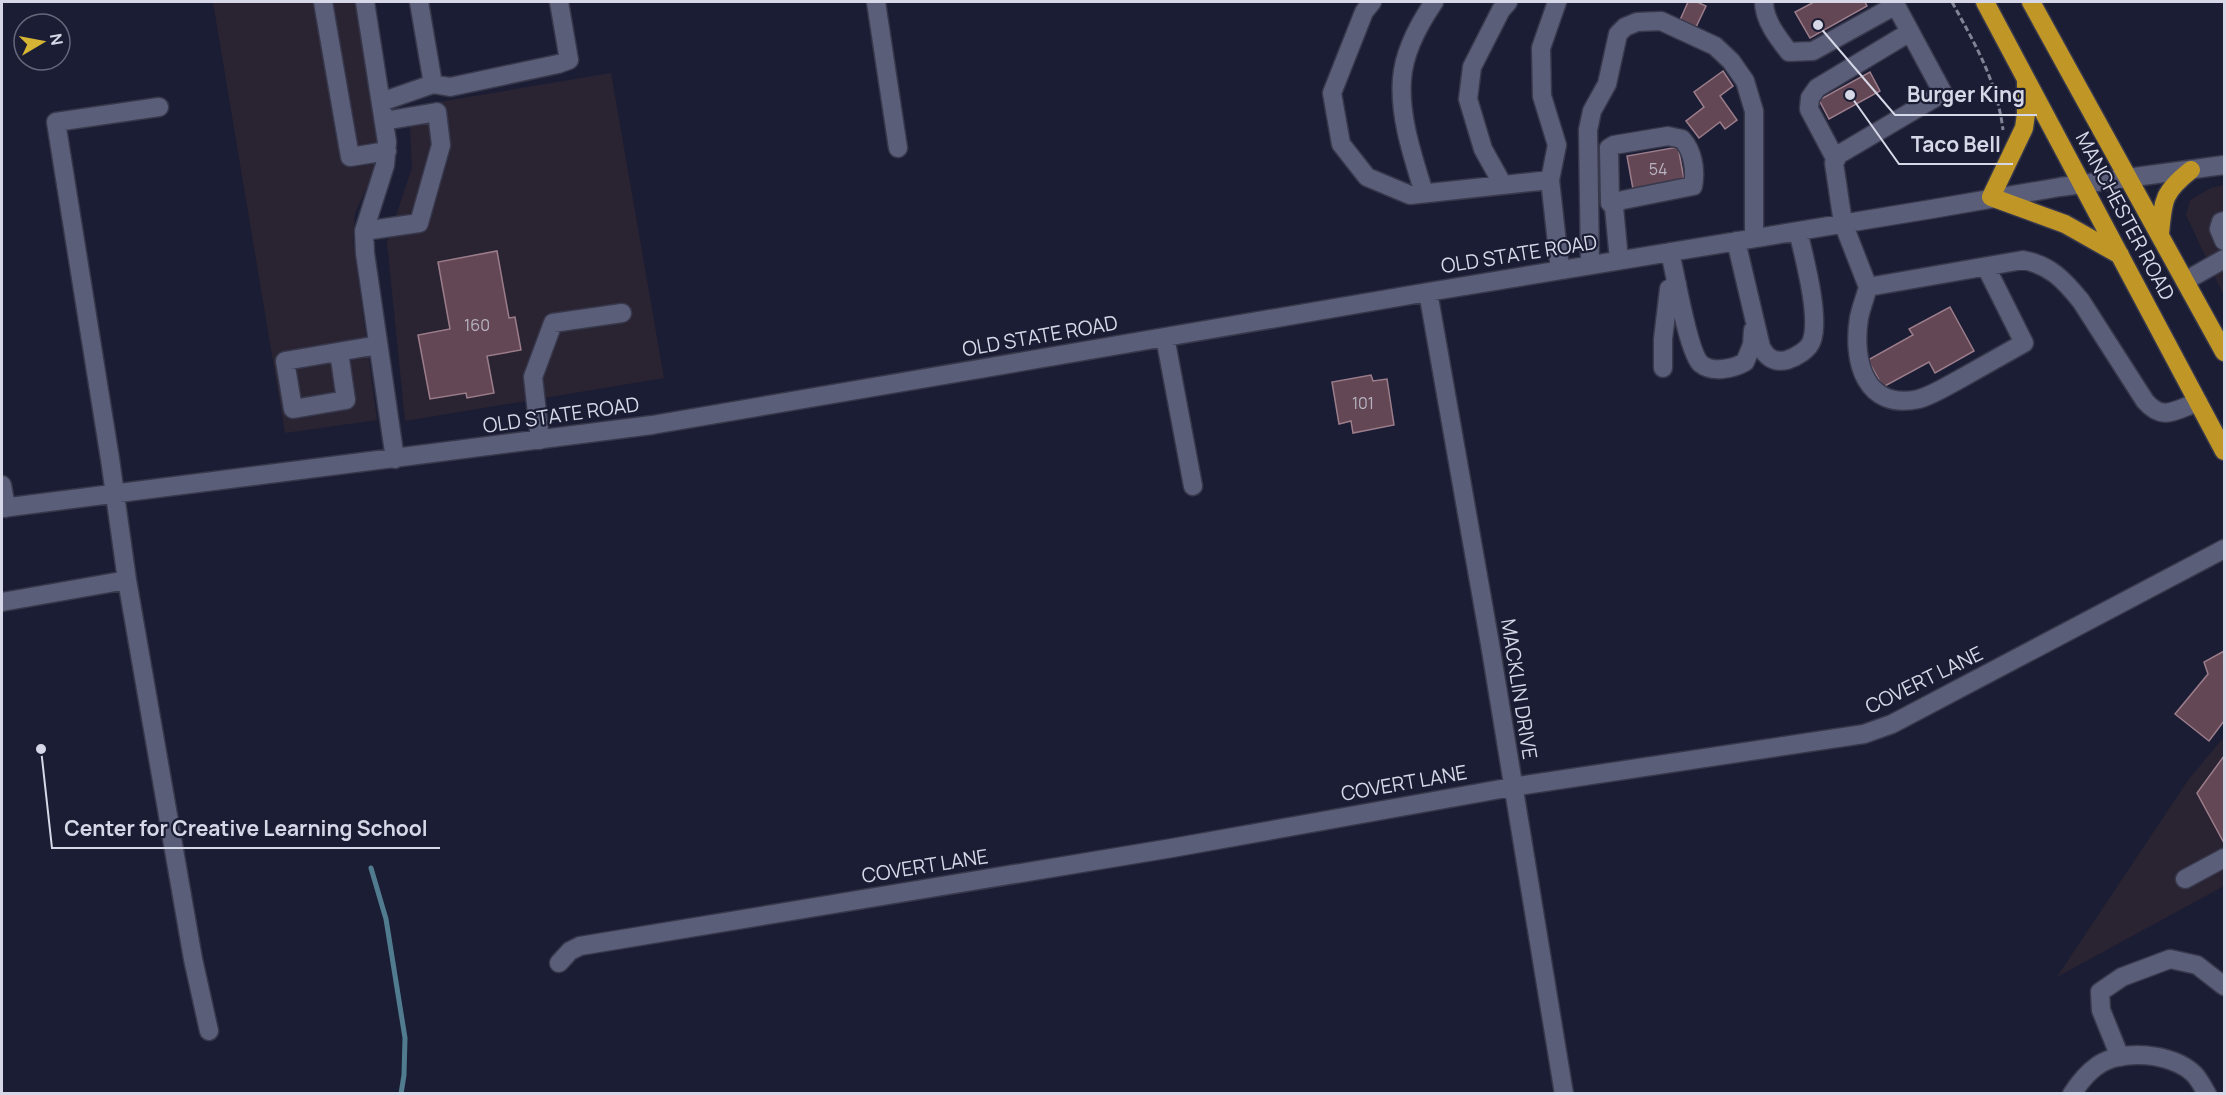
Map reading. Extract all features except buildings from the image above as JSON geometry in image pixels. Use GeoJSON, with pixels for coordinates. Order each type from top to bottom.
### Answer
{"type":"FeatureCollection","features":[{"type":"Feature","properties":{"kind":"highway","name":"MANCHESTER ROAD"},"geometry":{"type":"LineString","coordinates":[[1985,2],[2224,451]]}},
{"type":"Feature","properties":{"kind":"highway","name":"MANCHESTER ROAD"},"geometry":{"type":"LineString","coordinates":[[2031,2],[2224,352]]}},
{"type":"Feature","properties":{"kind":"highway"},"geometry":{"type":"LineString","coordinates":[[2026,76],[2024,128],[1991,197],[2065,224],[2120,255]]}},
{"type":"Feature","properties":{"kind":"highway"},"geometry":{"type":"LineString","coordinates":[[2160,234],[2163,203],[2167,193],[2191,171]]}},
{"type":"Feature","properties":{"kind":"street"},"geometry":{"type":"LineString","coordinates":[[323,2],[350,157],[387,152]]}},
{"type":"Feature","properties":{"kind":"street"},"geometry":{"type":"LineString","coordinates":[[365,2],[387,152],[386,165],[364,231],[364,253],[395,459]]}},
{"type":"Feature","properties":{"kind":"street"},"geometry":{"type":"LineString","coordinates":[[419,2],[433,84]]}},
{"type":"Feature","properties":{"kind":"street"},"geometry":{"type":"LineString","coordinates":[[381,102],[433,84],[450,87],[569,60],[559,2]]}},
{"type":"Feature","properties":{"kind":"street"},"geometry":{"type":"LineString","coordinates":[[876,2],[898,148]]}},
{"type":"Feature","properties":{"kind":"street"},"geometry":{"type":"LineString","coordinates":[[1372,2],[1364,12],[1332,93],[1341,144],[1368,177],[1410,195],[1550,180]]}},
{"type":"Feature","properties":{"kind":"street"},"geometry":{"type":"LineString","coordinates":[[1424,193],[1405,119],[1402,78],[1411,42],[1422,19],[1434,2]]}},
{"type":"Feature","properties":{"kind":"street"},"geometry":{"type":"LineString","coordinates":[[1503,185],[1483,149],[1468,99],[1472,67],[1501,10],[1508,2]]}},
{"type":"Feature","properties":{"kind":"street"},"geometry":{"type":"LineString","coordinates":[[1557,2],[1541,48],[1542,96],[1557,145],[1550,180],[1560,270]]}},
{"type":"Feature","properties":{"kind":"street"},"geometry":{"type":"LineString","coordinates":[[1764,2],[1764,11],[1779,40],[1789,52],[1800,53],[1813,51],[1895,3],[1943,93],[1838,155],[1836,160],[1834,173],[1843,223],[1868,287],[1859,318],[1857,343],[1861,370],[1876,394],[1886,398],[1918,399],[1936,392],[2024,344],[1986,267]]}},
{"type":"Feature","properties":{"kind":"street"},"geometry":{"type":"LineString","coordinates":[[1590,265],[1588,130],[1592,111],[1608,84],[1618,34],[1625,27],[1637,22],[1661,21],[1715,46],[1731,61],[1745,81],[1754,111],[1754,238]]}},
{"type":"Feature","properties":{"kind":"street"},"geometry":{"type":"LineString","coordinates":[[1836,160],[1809,109],[1810,98],[1816,88],[1910,32]]}},
{"type":"Feature","properties":{"kind":"street"},"geometry":{"type":"LineString","coordinates":[[159,107],[57,122],[127,580],[194,959],[209,1031]]}},
{"type":"Feature","properties":{"kind":"street"},"geometry":{"type":"LineString","coordinates":[[364,231],[419,223],[441,145],[438,112],[384,122]]}},
{"type":"Feature","properties":{"kind":"street"},"geometry":{"type":"LineString","coordinates":[[1614,207],[1610,203],[1609,148],[1614,145],[1668,136],[1682,139],[1691,152],[1693,186],[1617,202],[1614,207],[1619,261]]}},
{"type":"Feature","properties":{"kind":"street","name":"OLD STATE ROAD"},"geometry":{"type":"LineString","coordinates":[[4,508],[652,425],[1991,197],[2224,165]]}},
{"type":"Feature","properties":{"kind":"street"},"geometry":{"type":"LineString","coordinates":[[2224,221],[2219,228],[2224,241]]}},
{"type":"Feature","properties":{"kind":"street"},"geometry":{"type":"LineString","coordinates":[[1736,241],[1761,347],[1772,360],[1787,360],[1796,356],[1809,345],[1812,339],[1813,316],[1808,275],[1798,231]]}},
{"type":"Feature","properties":{"kind":"street"},"geometry":{"type":"LineString","coordinates":[[1670,252],[1694,355],[1700,363],[1708,368],[1729,368],[1745,362],[1752,345],[1754,322]]}},
{"type":"Feature","properties":{"kind":"street"},"geometry":{"type":"LineString","coordinates":[[1868,287],[2023,260],[2045,265],[2071,289],[2081,302],[2153,411],[2165,414],[2198,402]]}},
{"type":"Feature","properties":{"kind":"street"},"geometry":{"type":"LineString","coordinates":[[2186,281],[2224,260]]}},
{"type":"Feature","properties":{"kind":"street"},"geometry":{"type":"LineString","coordinates":[[1663,368],[1663,339],[1669,289],[1677,284]]}},
{"type":"Feature","properties":{"kind":"street","name":"MACKLIN DRIVE"},"geometry":{"type":"LineString","coordinates":[[1428,292],[1490,644],[1564,1094]]}},
{"type":"Feature","properties":{"kind":"street"},"geometry":{"type":"LineString","coordinates":[[540,440],[533,377],[553,323],[622,313]]}},
{"type":"Feature","properties":{"kind":"street"},"geometry":{"type":"LineString","coordinates":[[1166,337],[1193,486]]}},
{"type":"Feature","properties":{"kind":"street"},"geometry":{"type":"LineString","coordinates":[[339,352],[378,345]]}},
{"type":"Feature","properties":{"kind":"street"},"geometry":{"type":"LineString","coordinates":[[2,485],[4,508]]}},
{"type":"Feature","properties":{"kind":"street","name":"COVERT LANE"},"geometry":{"type":"LineString","coordinates":[[559,963],[570,951],[580,946],[1149,852],[1512,787],[1864,734],[1892,724],[2224,549]]}},
{"type":"Feature","properties":{"kind":"street"},"geometry":{"type":"LineString","coordinates":[[2,602],[127,580]]}},
{"type":"Feature","properties":{"kind":"street"},"geometry":{"type":"LineString","coordinates":[[2185,879],[2224,858]]}},
{"type":"Feature","properties":{"kind":"street"},"geometry":{"type":"LineString","coordinates":[[2120,1057],[2101,1010],[2100,992],[2122,977],[2170,959],[2197,965],[2224,986]]}},
{"type":"Feature","properties":{"kind":"street"},"geometry":{"type":"LineString","coordinates":[[2072,1094],[2098,1064],[2120,1057],[2150,1055],[2174,1060],[2194,1074],[2207,1094]]}},
{"type":"Feature","properties":{"kind":"path"},"geometry":{"type":"LineString","coordinates":[[1952,2],[1986,65],[2000,105],[2003,132]]}},
{"type":"Feature","properties":{"kind":"shaded area"},"geometry":{"type":"Polygon","coordinates":[[[213,2],[358,2],[379,130],[376,168],[355,213],[353,240],[377,420],[285,433],[213,2]]]}},
{"type":"Feature","properties":{"kind":"shaded area"},"geometry":{"type":"Polygon","coordinates":[[[611,73],[664,378],[405,421],[387,243],[412,168],[409,107],[611,73]]]}},
{"type":"Feature","properties":{"kind":"shaded area"},"geometry":{"type":"Polygon","coordinates":[[[2224,185],[2224,296],[2186,215],[2190,200],[2211,188],[2224,185]]]}},
{"type":"Feature","properties":{"kind":"shaded area"},"geometry":{"type":"Polygon","coordinates":[[[2224,737],[2224,886],[2057,977],[2189,779],[2224,737]]]}},
{"type":"Feature","properties":{"kind":"waterway"},"geometry":{"type":"LineString","coordinates":[[371,868],[386,919],[405,1038],[401,1094]]}},
{"type":"Feature","properties":{"kind":"place","name":"Burger King"},"geometry":{"type":"Point","coordinates":[1818,25]}},
{"type":"Feature","properties":{"kind":"place","name":"Taco Bell"},"geometry":{"type":"Point","coordinates":[1850,95]}},
{"type":"Feature","properties":{"kind":"place","name":"Center for Creative Learning School"},"geometry":{"type":"Point","coordinates":[41,749]}}]}
